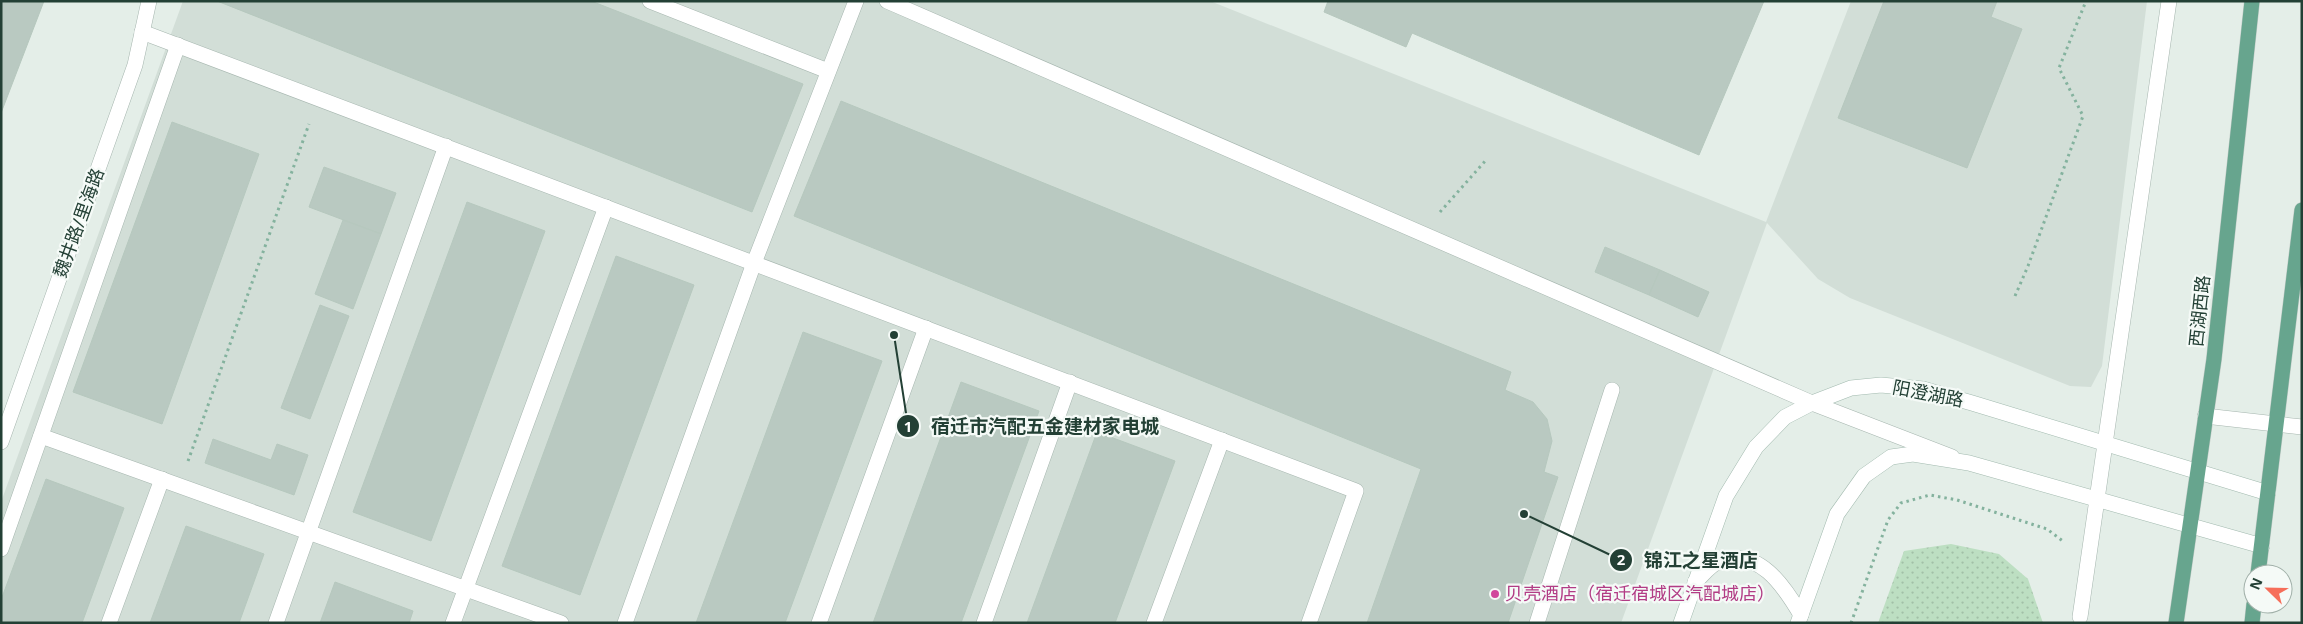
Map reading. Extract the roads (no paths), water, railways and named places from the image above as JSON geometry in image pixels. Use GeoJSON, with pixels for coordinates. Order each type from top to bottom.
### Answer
{"type":"FeatureCollection","features":[{"type":"Feature","properties":{"kind":"main road","name":"西湖西路"},"geometry":{"type":"LineString","coordinates":[[2176,623],[2196,472],[2214,359],[2252,1]]}},
{"type":"Feature","properties":{"kind":"main road"},"geometry":{"type":"LineString","coordinates":[[2259,564],[2302,210]]}},
{"type":"Feature","properties":{"kind":"street","name":"魏井路/里海路"},"geometry":{"type":"LineString","coordinates":[[1,442],[135,65],[149,1]]}},
{"type":"Feature","properties":{"kind":"street"},"geometry":{"type":"LineString","coordinates":[[650,1],[828,71]]}},
{"type":"Feature","properties":{"kind":"street"},"geometry":{"type":"LineString","coordinates":[[625,623],[754,262],[856,1]]}},
{"type":"Feature","properties":{"kind":"street"},"geometry":{"type":"LineString","coordinates":[[887,1],[1812,403],[1970,463],[2262,546]]}},
{"type":"Feature","properties":{"kind":"street"},"geometry":{"type":"LineString","coordinates":[[2080,617],[2169,1]]}},
{"type":"Feature","properties":{"kind":"street"},"geometry":{"type":"LineString","coordinates":[[142,32],[1356,491],[1309,623]]}},
{"type":"Feature","properties":{"kind":"street"},"geometry":{"type":"LineString","coordinates":[[1,549],[178,45]]}},
{"type":"Feature","properties":{"kind":"street"},"geometry":{"type":"LineString","coordinates":[[276,623],[446,146]]}},
{"type":"Feature","properties":{"kind":"street"},"geometry":{"type":"LineString","coordinates":[[453,623],[606,207]]}},
{"type":"Feature","properties":{"kind":"street"},"geometry":{"type":"LineString","coordinates":[[819,623],[926,328]]}},
{"type":"Feature","properties":{"kind":"street"},"geometry":{"type":"LineString","coordinates":[[984,623],[1070,382]]}},
{"type":"Feature","properties":{"kind":"street","name":"阳澄湖路"},"geometry":{"type":"LineString","coordinates":[[1681,623],[1726,496],[1756,446],[1786,416],[1812,403],[1851,388],[1880,385],[1923,389],[2268,493]]}},
{"type":"Feature","properties":{"kind":"street"},"geometry":{"type":"LineString","coordinates":[[1537,623],[1612,390]]}},
{"type":"Feature","properties":{"kind":"street"},"geometry":{"type":"LineString","coordinates":[[2205,416],[2302,427]]}},
{"type":"Feature","properties":{"kind":"street"},"geometry":{"type":"LineString","coordinates":[[41,436],[561,623]]}},
{"type":"Feature","properties":{"kind":"street"},"geometry":{"type":"LineString","coordinates":[[1154,623],[1222,440]]}},
{"type":"Feature","properties":{"kind":"street"},"geometry":{"type":"LineString","coordinates":[[1799,619],[1838,514],[1864,476],[1891,457],[1913,454],[1970,463]]}},
{"type":"Feature","properties":{"kind":"street"},"geometry":{"type":"LineString","coordinates":[[109,623],[162,479]]}},
{"type":"Feature","properties":{"kind":"street"},"geometry":{"type":"LineString","coordinates":[[1695,582],[1717,562],[1733,558],[1751,561],[1779,580],[1799,619]]}},
{"type":"Feature","properties":{"kind":"place","name":"宿迁市汽配五金建材家电城"},"geometry":{"type":"Point","coordinates":[894,335]}},
{"type":"Feature","properties":{"kind":"place","name":"锦江之星酒店"},"geometry":{"type":"Point","coordinates":[1524,514]}},
{"type":"Feature","properties":{"kind":"place","name":"贝壳酒店（宿迁宿城区汽配城店）"},"geometry":{"type":"Point","coordinates":[1495,594]}}]}
